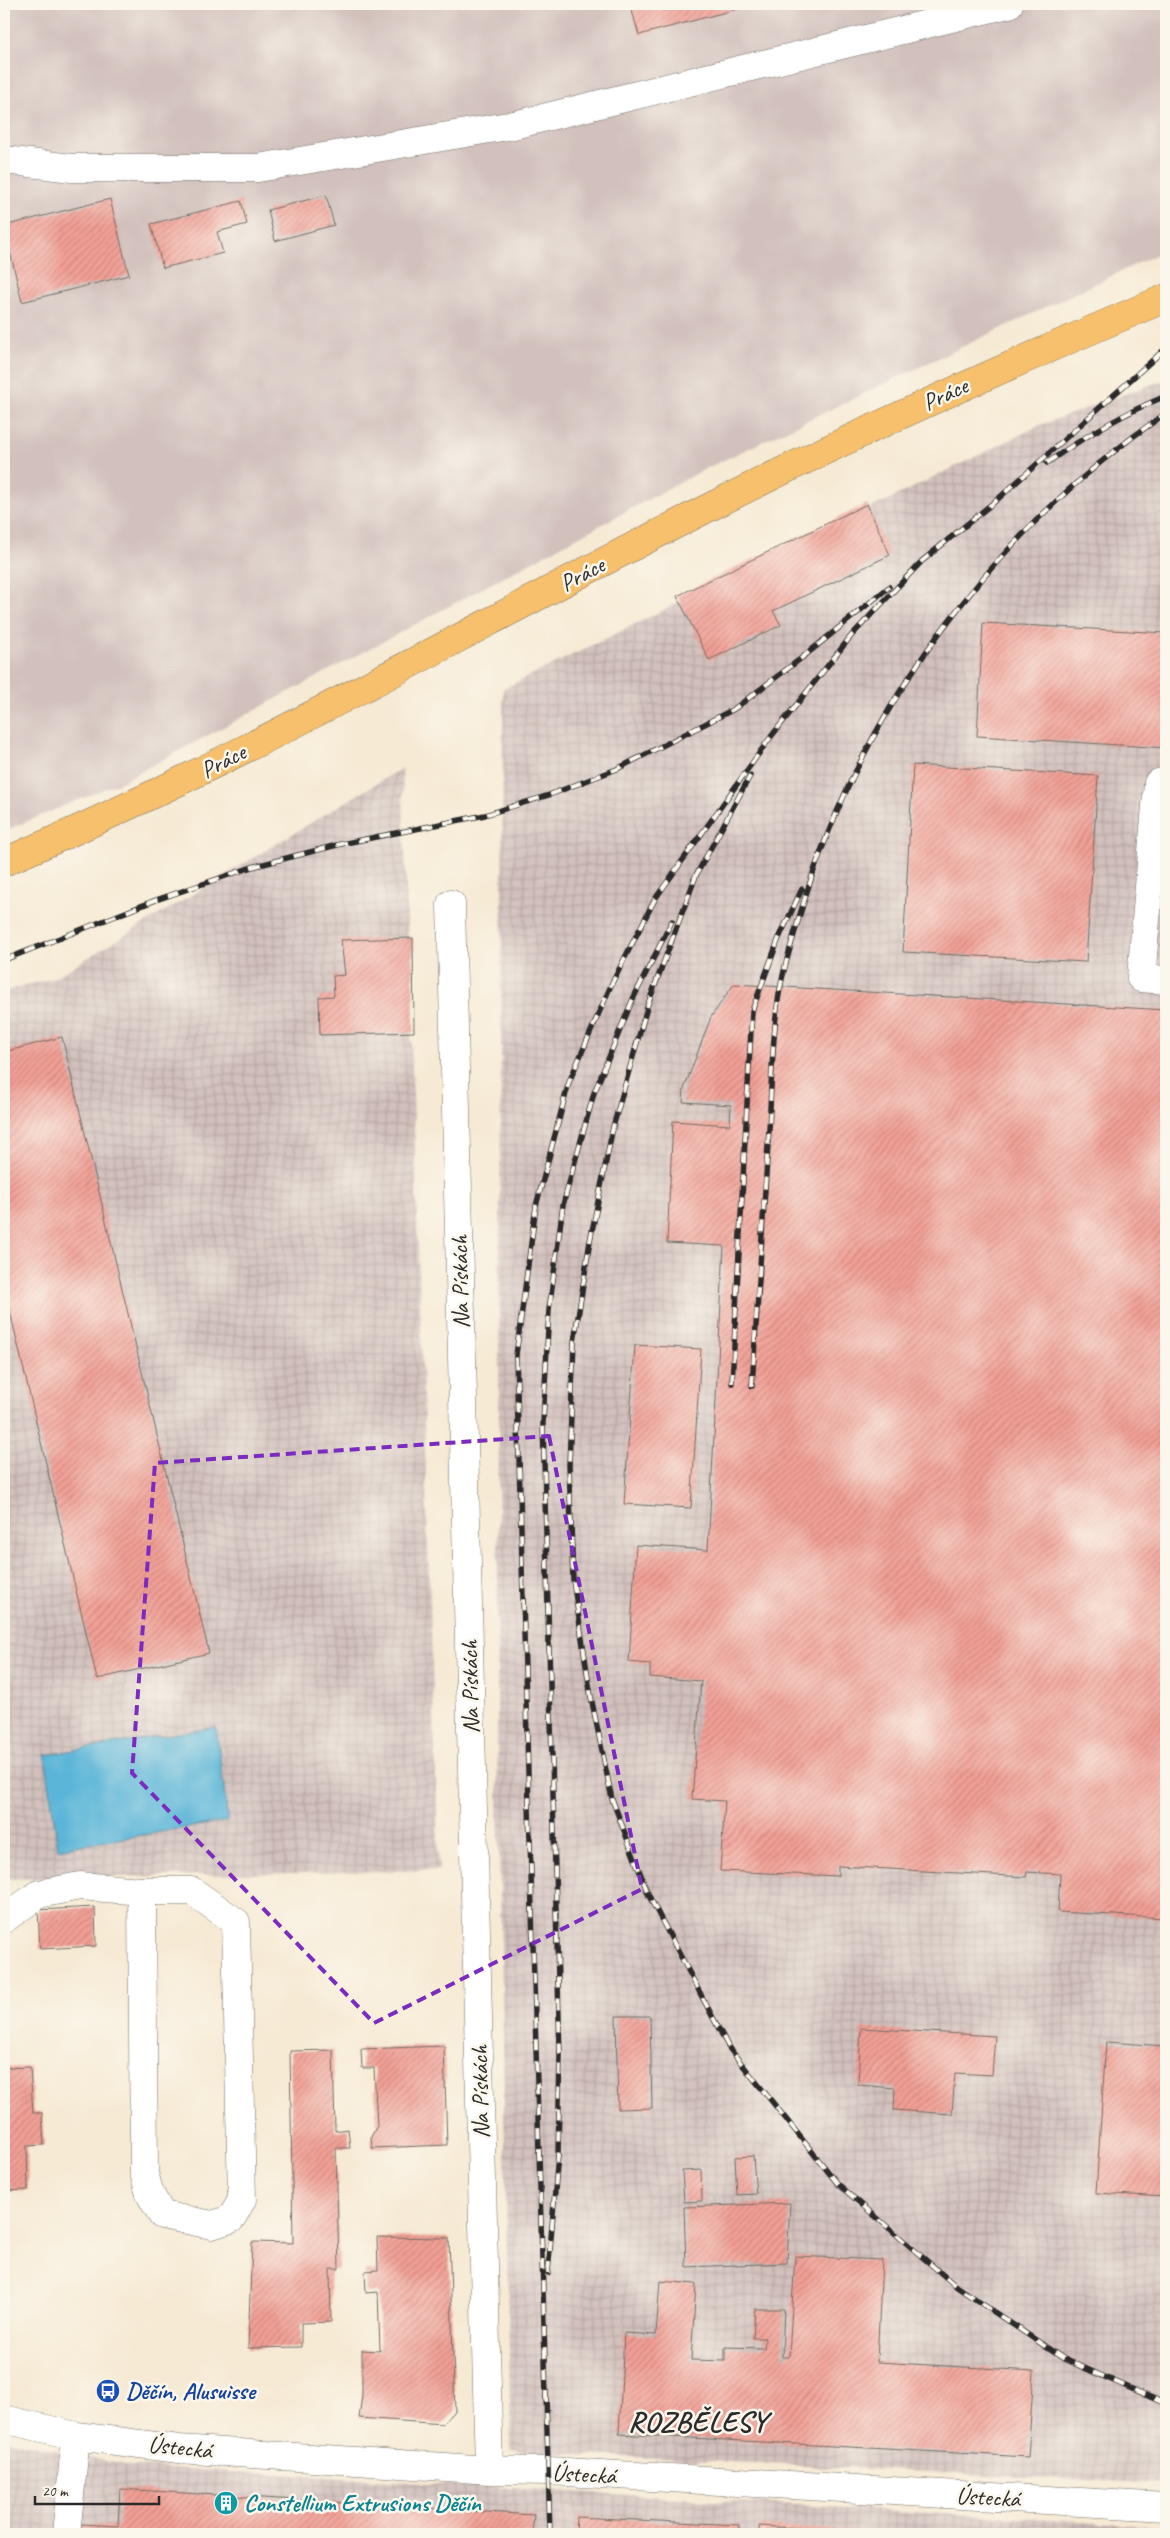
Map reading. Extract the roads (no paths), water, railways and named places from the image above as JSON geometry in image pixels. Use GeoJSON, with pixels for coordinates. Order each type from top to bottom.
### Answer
{"type":"FeatureCollection","features":[{"type":"Feature","properties":{"kind":"main road","name":"Práce"},"geometry":{"type":"LineString","coordinates":[[4,862],[187,780],[721,501],[993,372],[1166,298]]}},
{"type":"Feature","properties":{"kind":"street"},"geometry":{"type":"LineString","coordinates":[[4,160],[72,168],[258,168],[514,125],[1008,4]]}},
{"type":"Feature","properties":{"kind":"street"},"geometry":{"type":"LineString","coordinates":[[1166,782],[1158,783],[1141,978],[1166,980]]}},
{"type":"Feature","properties":{"kind":"street","name":"Na Pískách"},"geometry":{"type":"LineString","coordinates":[[451,904],[489,2470]]}},
{"type":"Feature","properties":{"kind":"street"},"geometry":{"type":"LineString","coordinates":[[4,1919],[39,1894],[80,1886],[142,1891],[192,1891],[236,1922],[242,2200],[231,2218],[212,2226],[162,2215],[150,2194],[144,2173],[142,1891]]}},
{"type":"Feature","properties":{"kind":"street","name":"Ústecká"},"geometry":{"type":"LineString","coordinates":[[4,2419],[76,2436],[180,2449],[489,2470],[549,2471],[1166,2507]]}},
{"type":"Feature","properties":{"kind":"street"},"geometry":{"type":"LineString","coordinates":[[66,2534],[76,2436]]}},
{"type":"Feature","properties":{"kind":"water"},"geometry":{"type":"Polygon","coordinates":[[[216,1727],[228,1821],[58,1849],[45,1755],[216,1727]]]}},
{"type":"Feature","properties":{"kind":"railway"},"geometry":{"type":"LineString","coordinates":[[550,2534],[516,1355],[536,1206],[569,1082],[612,983],[655,899],[770,738],[852,635],[922,561],[999,498],[1166,348]]}},
{"type":"Feature","properties":{"kind":"railway"},"geometry":{"type":"LineString","coordinates":[[1047,463],[1105,426],[1166,396]]}},
{"type":"Feature","properties":{"kind":"railway"},"geometry":{"type":"LineString","coordinates":[[752,1386],[777,1008],[781,983],[801,911],[827,836],[859,765],[897,696],[941,631],[990,570],[1044,513],[1103,460],[1166,413]]}},
{"type":"Feature","properties":{"kind":"railway"},"geometry":{"type":"LineString","coordinates":[[4,960],[156,900],[252,867],[341,844],[485,815],[549,795],[617,769],[734,709],[803,657],[889,587]]}},
{"type":"Feature","properties":{"kind":"railway"},"geometry":{"type":"LineString","coordinates":[[694,879],[750,776]]}},
{"type":"Feature","properties":{"kind":"railway"},"geometry":{"type":"LineString","coordinates":[[697,873],[648,1004],[613,1127],[590,1241],[574,1342],[569,1465],[573,1580],[591,1697],[612,1799],[649,1896],[729,2048],[838,2184],[957,2287],[1064,2359],[1166,2404]]}},
{"type":"Feature","properties":{"kind":"railway"},"geometry":{"type":"LineString","coordinates":[[732,1383],[752,1011],[779,938],[802,889]]}},
{"type":"Feature","properties":{"kind":"railway"},"geometry":{"type":"LineString","coordinates":[[548,2273],[558,2155],[560,2055],[543,1423],[549,1310],[563,1205],[594,1093],[632,1001],[672,921]]}},
{"type":"Feature","properties":{"kind":"place","name":"Děčín, Alusuisse"},"geometry":{"type":"Point","coordinates":[108,2391]}},
{"type":"Feature","properties":{"kind":"place","name":"Constellium Extrusions Děčín"},"geometry":{"type":"Point","coordinates":[226,2503]}},
{"type":"Feature","properties":{"kind":"district","name":"ROZBĚLESY"},"geometry":{"type":"Point","coordinates":[698,2421]}}]}
